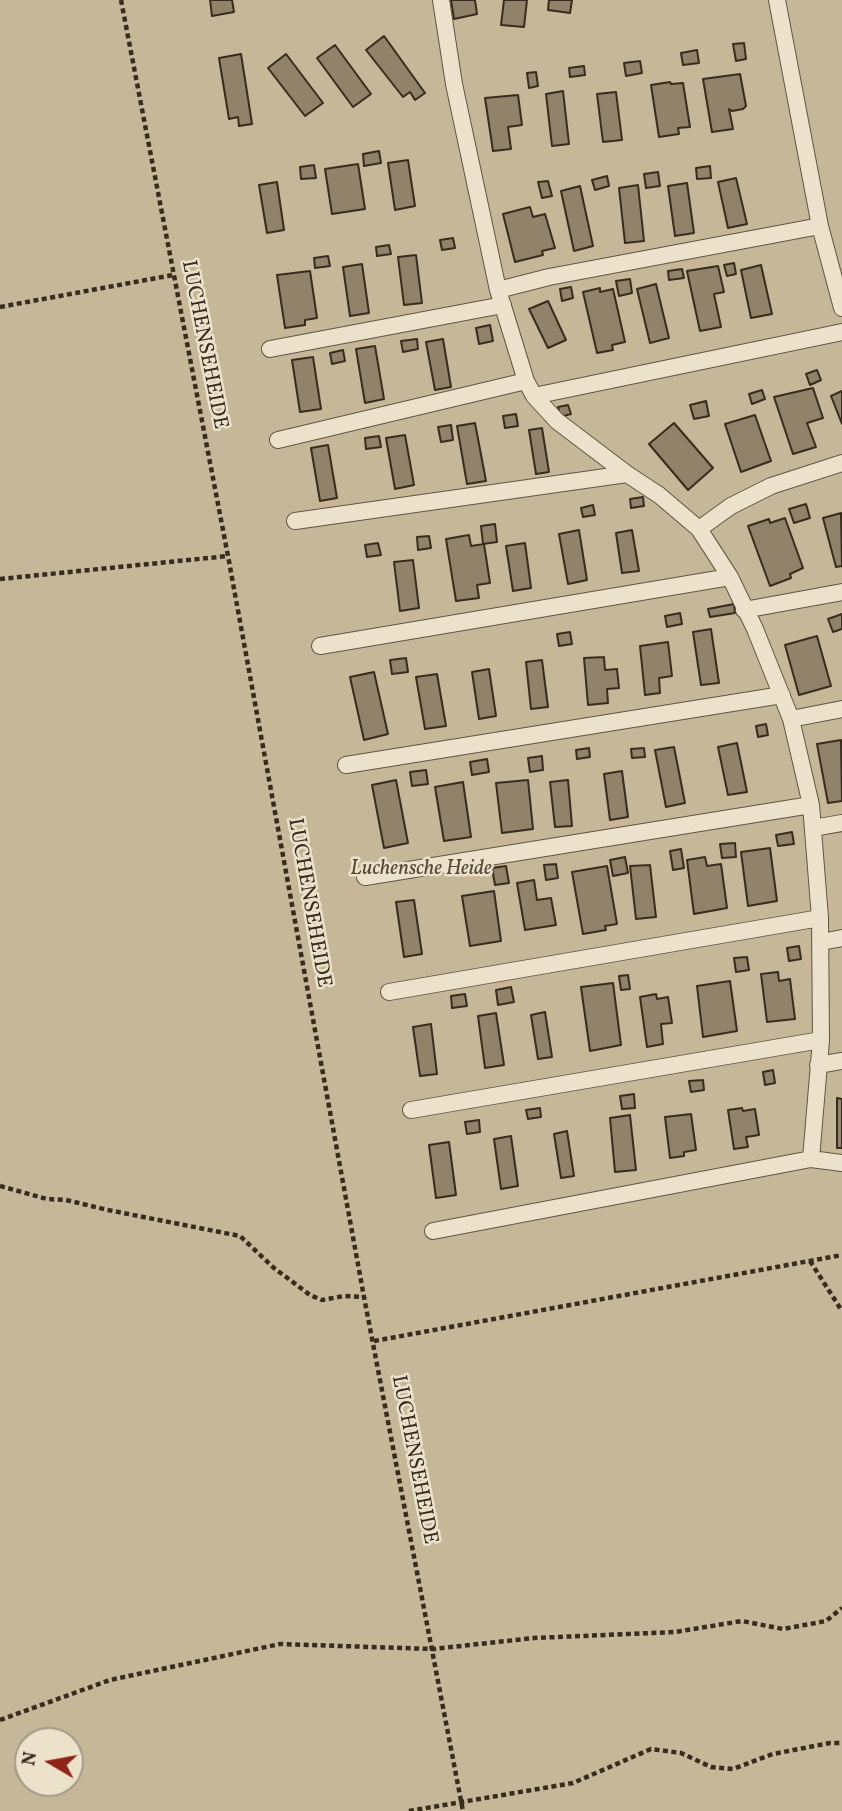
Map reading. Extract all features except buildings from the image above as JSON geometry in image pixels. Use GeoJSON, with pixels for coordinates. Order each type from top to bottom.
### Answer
{"type":"FeatureCollection","features":[{"type":"Feature","properties":{"kind":"lane"},"geometry":{"type":"LineString","coordinates":[[441,0],[454,84],[500,298],[526,381],[534,396],[557,421],[659,495],[699,529],[730,577],[755,629],[790,719],[811,805],[820,918],[821,1040],[811,1159]]}},
{"type":"Feature","properties":{"kind":"lane"},"geometry":{"type":"LineString","coordinates":[[778,0],[820,226],[842,308]]}},
{"type":"Feature","properties":{"kind":"lane"},"geometry":{"type":"LineString","coordinates":[[270,349],[500,298],[549,277],[820,226]]}},
{"type":"Feature","properties":{"kind":"lane"},"geometry":{"type":"LineString","coordinates":[[534,396],[842,332]]}},
{"type":"Feature","properties":{"kind":"lane"},"geometry":{"type":"LineString","coordinates":[[278,440],[526,381]]}},
{"type":"Feature","properties":{"kind":"lane"},"geometry":{"type":"LineString","coordinates":[[699,529],[731,506],[771,486],[842,463]]}},
{"type":"Feature","properties":{"kind":"lane"},"geometry":{"type":"LineString","coordinates":[[295,521],[627,474]]}},
{"type":"Feature","properties":{"kind":"lane"},"geometry":{"type":"LineString","coordinates":[[320,646],[730,577]]}},
{"type":"Feature","properties":{"kind":"lane"},"geometry":{"type":"LineString","coordinates":[[744,610],[842,592]]}},
{"type":"Feature","properties":{"kind":"lane"},"geometry":{"type":"LineString","coordinates":[[346,765],[782,695]]}},
{"type":"Feature","properties":{"kind":"lane"},"geometry":{"type":"LineString","coordinates":[[790,719],[842,709]]}},
{"type":"Feature","properties":{"kind":"lane"},"geometry":{"type":"LineString","coordinates":[[365,877],[811,805]]}},
{"type":"Feature","properties":{"kind":"lane"},"geometry":{"type":"LineString","coordinates":[[813,828],[842,823]]}},
{"type":"Feature","properties":{"kind":"lane"},"geometry":{"type":"LineString","coordinates":[[389,992],[820,918]]}},
{"type":"Feature","properties":{"kind":"lane"},"geometry":{"type":"LineString","coordinates":[[821,942],[842,938]]}},
{"type":"Feature","properties":{"kind":"lane"},"geometry":{"type":"LineString","coordinates":[[411,1110],[821,1040]]}},
{"type":"Feature","properties":{"kind":"lane"},"geometry":{"type":"LineString","coordinates":[[818,1065],[842,1060]]}},
{"type":"Feature","properties":{"kind":"lane"},"geometry":{"type":"LineString","coordinates":[[433,1231],[811,1159],[842,1163]]}},
{"type":"Feature","properties":{"kind":"path","name":"LUCHENSEHEIDE"},"geometry":{"type":"LineString","coordinates":[[121,0],[463,1811]]}},
{"type":"Feature","properties":{"kind":"path"},"geometry":{"type":"LineString","coordinates":[[0,307],[173,275]]}},
{"type":"Feature","properties":{"kind":"path"},"geometry":{"type":"LineString","coordinates":[[0,579],[228,556]]}},
{"type":"Feature","properties":{"kind":"path"},"geometry":{"type":"LineString","coordinates":[[0,1186],[47,1199],[66,1200],[240,1236],[274,1268],[310,1295],[322,1300],[344,1296],[364,1297]]}},
{"type":"Feature","properties":{"kind":"path"},"geometry":{"type":"LineString","coordinates":[[374,1341],[842,1255]]}},
{"type":"Feature","properties":{"kind":"path"},"geometry":{"type":"LineString","coordinates":[[810,1261],[842,1311]]}},
{"type":"Feature","properties":{"kind":"path"},"geometry":{"type":"LineString","coordinates":[[0,1720],[110,1680],[280,1644],[433,1649],[534,1638],[675,1632],[742,1621],[783,1629],[826,1621],[842,1608]]}},
{"type":"Feature","properties":{"kind":"path"},"geometry":{"type":"LineString","coordinates":[[409,1811],[573,1783],[651,1749],[681,1753],[711,1767],[733,1769],[773,1754],[842,1743]]}},
{"type":"Feature","properties":{"kind":"green space","name":"Luchensche Heide"},"geometry":{"type":"Polygon","coordinates":[[[0,0],[842,0],[842,1811],[0,1811],[0,0]]]}}]}
